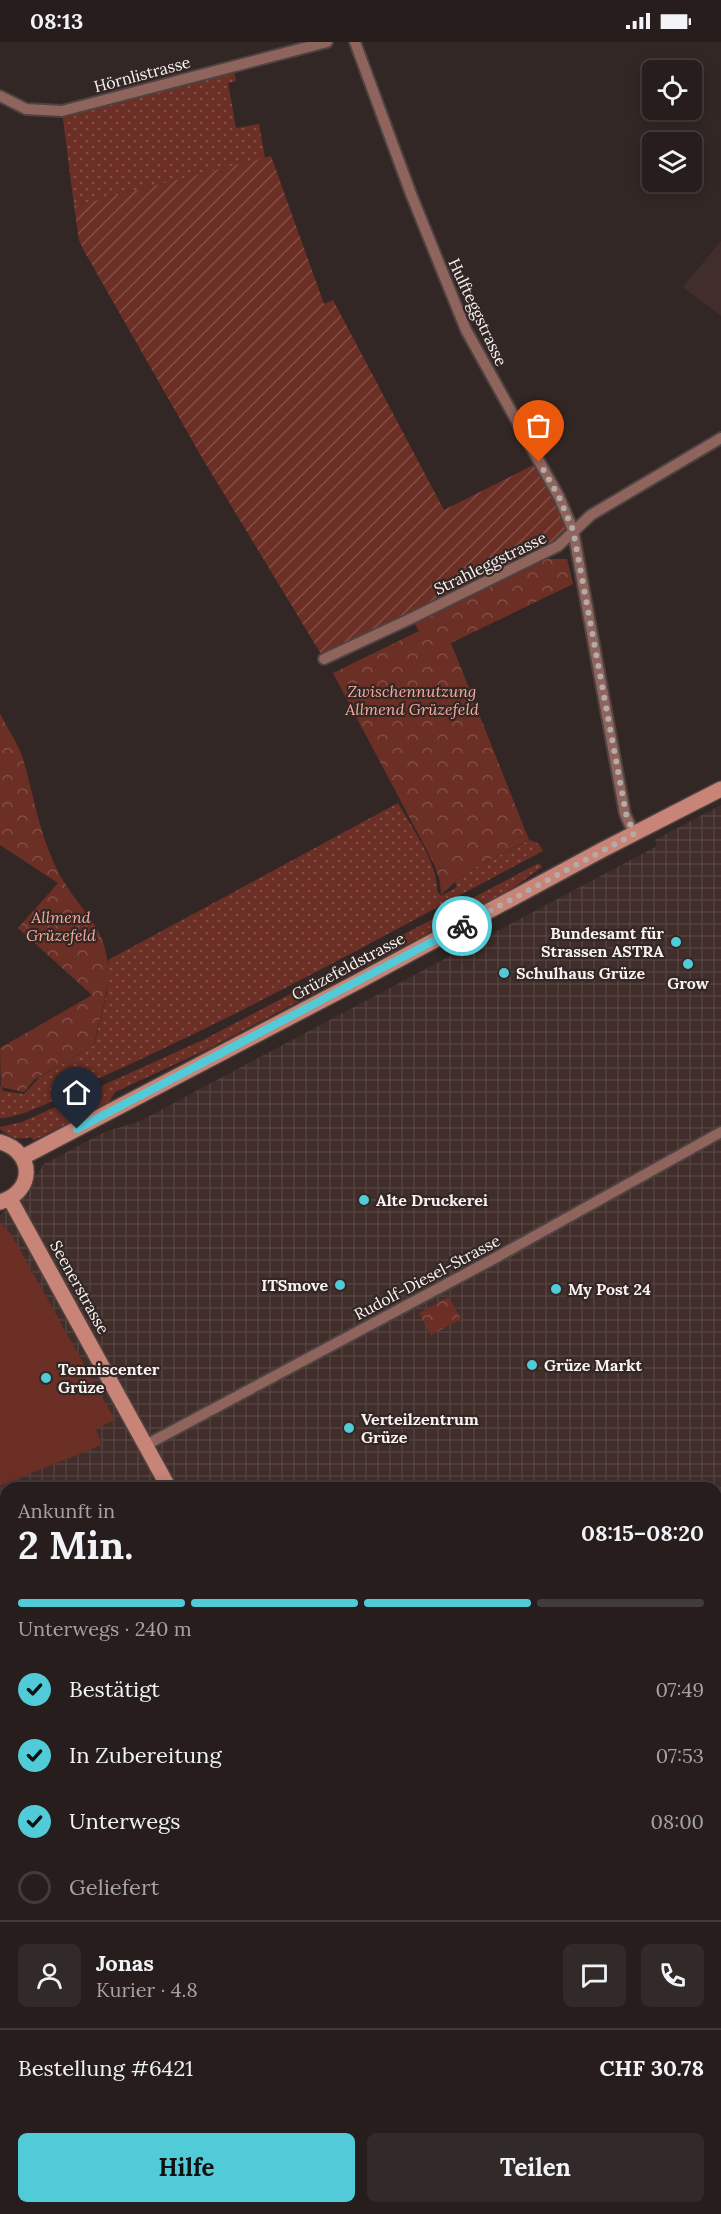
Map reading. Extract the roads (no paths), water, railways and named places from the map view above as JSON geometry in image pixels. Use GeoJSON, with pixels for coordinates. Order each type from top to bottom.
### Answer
{"type":"FeatureCollection","features":[{"type":"Feature","properties":{"kind":"main road","name":"Grüzefeldstrasse"},"geometry":{"type":"LineString","coordinates":[[23,1157],[721,789]]}},
{"type":"Feature","properties":{"kind":"main road"},"geometry":{"type":"LineString","coordinates":[[0,1142],[9,1144],[23,1157]]}},
{"type":"Feature","properties":{"kind":"main road","name":"Seenerstrasse"},"geometry":{"type":"LineString","coordinates":[[23,1157],[26,1167],[23,1185],[18,1193],[5,1201],[167,1482]]}},
{"type":"Feature","properties":{"kind":"street","name":"Hörnlistrasse"},"geometry":{"type":"LineString","coordinates":[[0,96],[26,109],[62,111],[327,42]]}},
{"type":"Feature","properties":{"kind":"street","name":"Hulfteggstrasse"},"geometry":{"type":"LineString","coordinates":[[355,42],[414,203],[466,330],[559,497],[573,530],[626,814],[634,834]]}},
{"type":"Feature","properties":{"kind":"street","name":"Strahleggstrasse"},"geometry":{"type":"LineString","coordinates":[[324,659],[558,546],[591,515],[721,438]]}},
{"type":"Feature","properties":{"kind":"street","name":"Rudolf-Diesel-Strasse"},"geometry":{"type":"LineString","coordinates":[[146,1445],[497,1257],[721,1132]]}},
{"type":"Feature","properties":{"kind":"place","name":"Bundesamt für Strassen ASTRA"},"geometry":{"type":"Point","coordinates":[676,942]}},
{"type":"Feature","properties":{"kind":"place","name":"Grow"},"geometry":{"type":"Point","coordinates":[688,964]}},
{"type":"Feature","properties":{"kind":"place","name":"Schulhaus Grüze"},"geometry":{"type":"Point","coordinates":[504,973]}},
{"type":"Feature","properties":{"kind":"place","name":"Alte Druckerei"},"geometry":{"type":"Point","coordinates":[364,1200]}},
{"type":"Feature","properties":{"kind":"place","name":"ITSmove"},"geometry":{"type":"Point","coordinates":[340,1285]}},
{"type":"Feature","properties":{"kind":"place","name":"My Post 24"},"geometry":{"type":"Point","coordinates":[556,1289]}},
{"type":"Feature","properties":{"kind":"place","name":"Grüze Markt"},"geometry":{"type":"Point","coordinates":[532,1365]}},
{"type":"Feature","properties":{"kind":"place","name":"Tenniscenter Grüze"},"geometry":{"type":"Point","coordinates":[46,1378]}},
{"type":"Feature","properties":{"kind":"place","name":"Verteilzentrum Grüze"},"geometry":{"type":"Point","coordinates":[349,1428]}},
{"type":"Feature","properties":{"kind":"park label","name":"Zwischennutzung Allmend Grüzefeld"},"geometry":{"type":"Point","coordinates":[412,700]}},
{"type":"Feature","properties":{"kind":"park label","name":"Allmend Grüzefeld"},"geometry":{"type":"Point","coordinates":[61,926]}}]}
